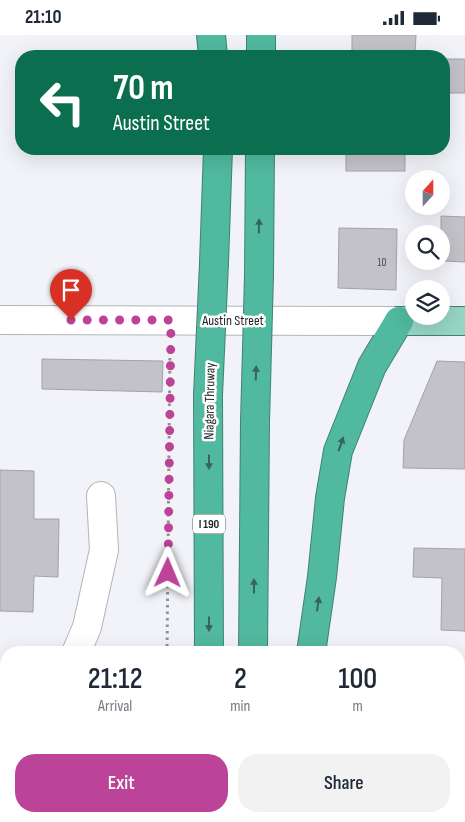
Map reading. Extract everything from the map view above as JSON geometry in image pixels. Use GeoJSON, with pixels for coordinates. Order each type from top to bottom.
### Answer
{"type":"FeatureCollection","features":[{"type":"Feature","properties":{"kind":"highway"},"geometry":{"type":"LineString","coordinates":[[212,35],[213,50]]}},
{"type":"Feature","properties":{"kind":"highway"},"geometry":{"type":"LineString","coordinates":[[219,50],[220,35]]}},
{"type":"Feature","properties":{"kind":"highway"},"geometry":{"type":"LineString","coordinates":[[261,35],[261,50]]}},
{"type":"Feature","properties":{"kind":"highway","name":"Niagara Thruway"},"geometry":{"type":"LineString","coordinates":[[209,646],[208,395],[218,155]]}},
{"type":"Feature","properties":{"kind":"highway"},"geometry":{"type":"LineString","coordinates":[[253,646],[260,155]]}},
{"type":"Feature","properties":{"kind":"highway"},"geometry":{"type":"LineString","coordinates":[[312,646],[322,577],[330,498],[338,451],[372,366],[399,321]]}},
{"type":"Feature","properties":{"kind":"main road","name":"Austin Street"},"geometry":{"type":"LineString","coordinates":[[399,321],[465,321]]}},
{"type":"Feature","properties":{"kind":"street","name":"Austin Street"},"geometry":{"type":"LineString","coordinates":[[0,320],[399,321]]}},
{"type":"Feature","properties":{"kind":"street"},"geometry":{"type":"LineString","coordinates":[[79,646],[87,627],[104,550],[101,495]]}},
{"type":"Feature","properties":{"kind":"path"},"geometry":{"type":"LineString","coordinates":[[166,646],[171,320]]}},
{"type":"Feature","properties":{"kind":"building"},"geometry":{"type":"Polygon","coordinates":[[[352,35],[416,35],[415,50],[352,50],[352,35]]]}},
{"type":"Feature","properties":{"kind":"building"},"geometry":{"type":"Polygon","coordinates":[[[450,59],[465,59],[465,93],[450,93],[450,59]]]}},
{"type":"Feature","properties":{"kind":"building"},"geometry":{"type":"Polygon","coordinates":[[[346,155],[405,155],[405,171],[346,171],[346,155]]]}},
{"type":"Feature","properties":{"kind":"building"},"geometry":{"type":"Polygon","coordinates":[[[441,216],[465,217],[465,262],[450,261],[450,225],[441,225],[441,216]]]}},
{"type":"Feature","properties":{"kind":"building"},"geometry":{"type":"Polygon","coordinates":[[[339,228],[397,229],[396,290],[338,288],[339,228]]]}},
{"type":"Feature","properties":{"kind":"building"},"geometry":{"type":"Polygon","coordinates":[[[42,359],[163,361],[162,392],[42,389],[42,359]]]}},
{"type":"Feature","properties":{"kind":"building"},"geometry":{"type":"Polygon","coordinates":[[[437,361],[465,362],[465,469],[403,468],[404,440],[437,361]]]}},
{"type":"Feature","properties":{"kind":"building"},"geometry":{"type":"Polygon","coordinates":[[[0,470],[34,471],[34,519],[59,519],[58,577],[34,576],[33,612],[0,611],[0,470]]]}},
{"type":"Feature","properties":{"kind":"building"},"geometry":{"type":"Polygon","coordinates":[[[414,548],[465,549],[465,631],[441,630],[442,578],[413,577],[414,548]]]}},
{"type":"Feature","properties":{"kind":"route"},"geometry":{"type":"LineString","coordinates":[[71,320],[171,320],[168,573]]}}]}
